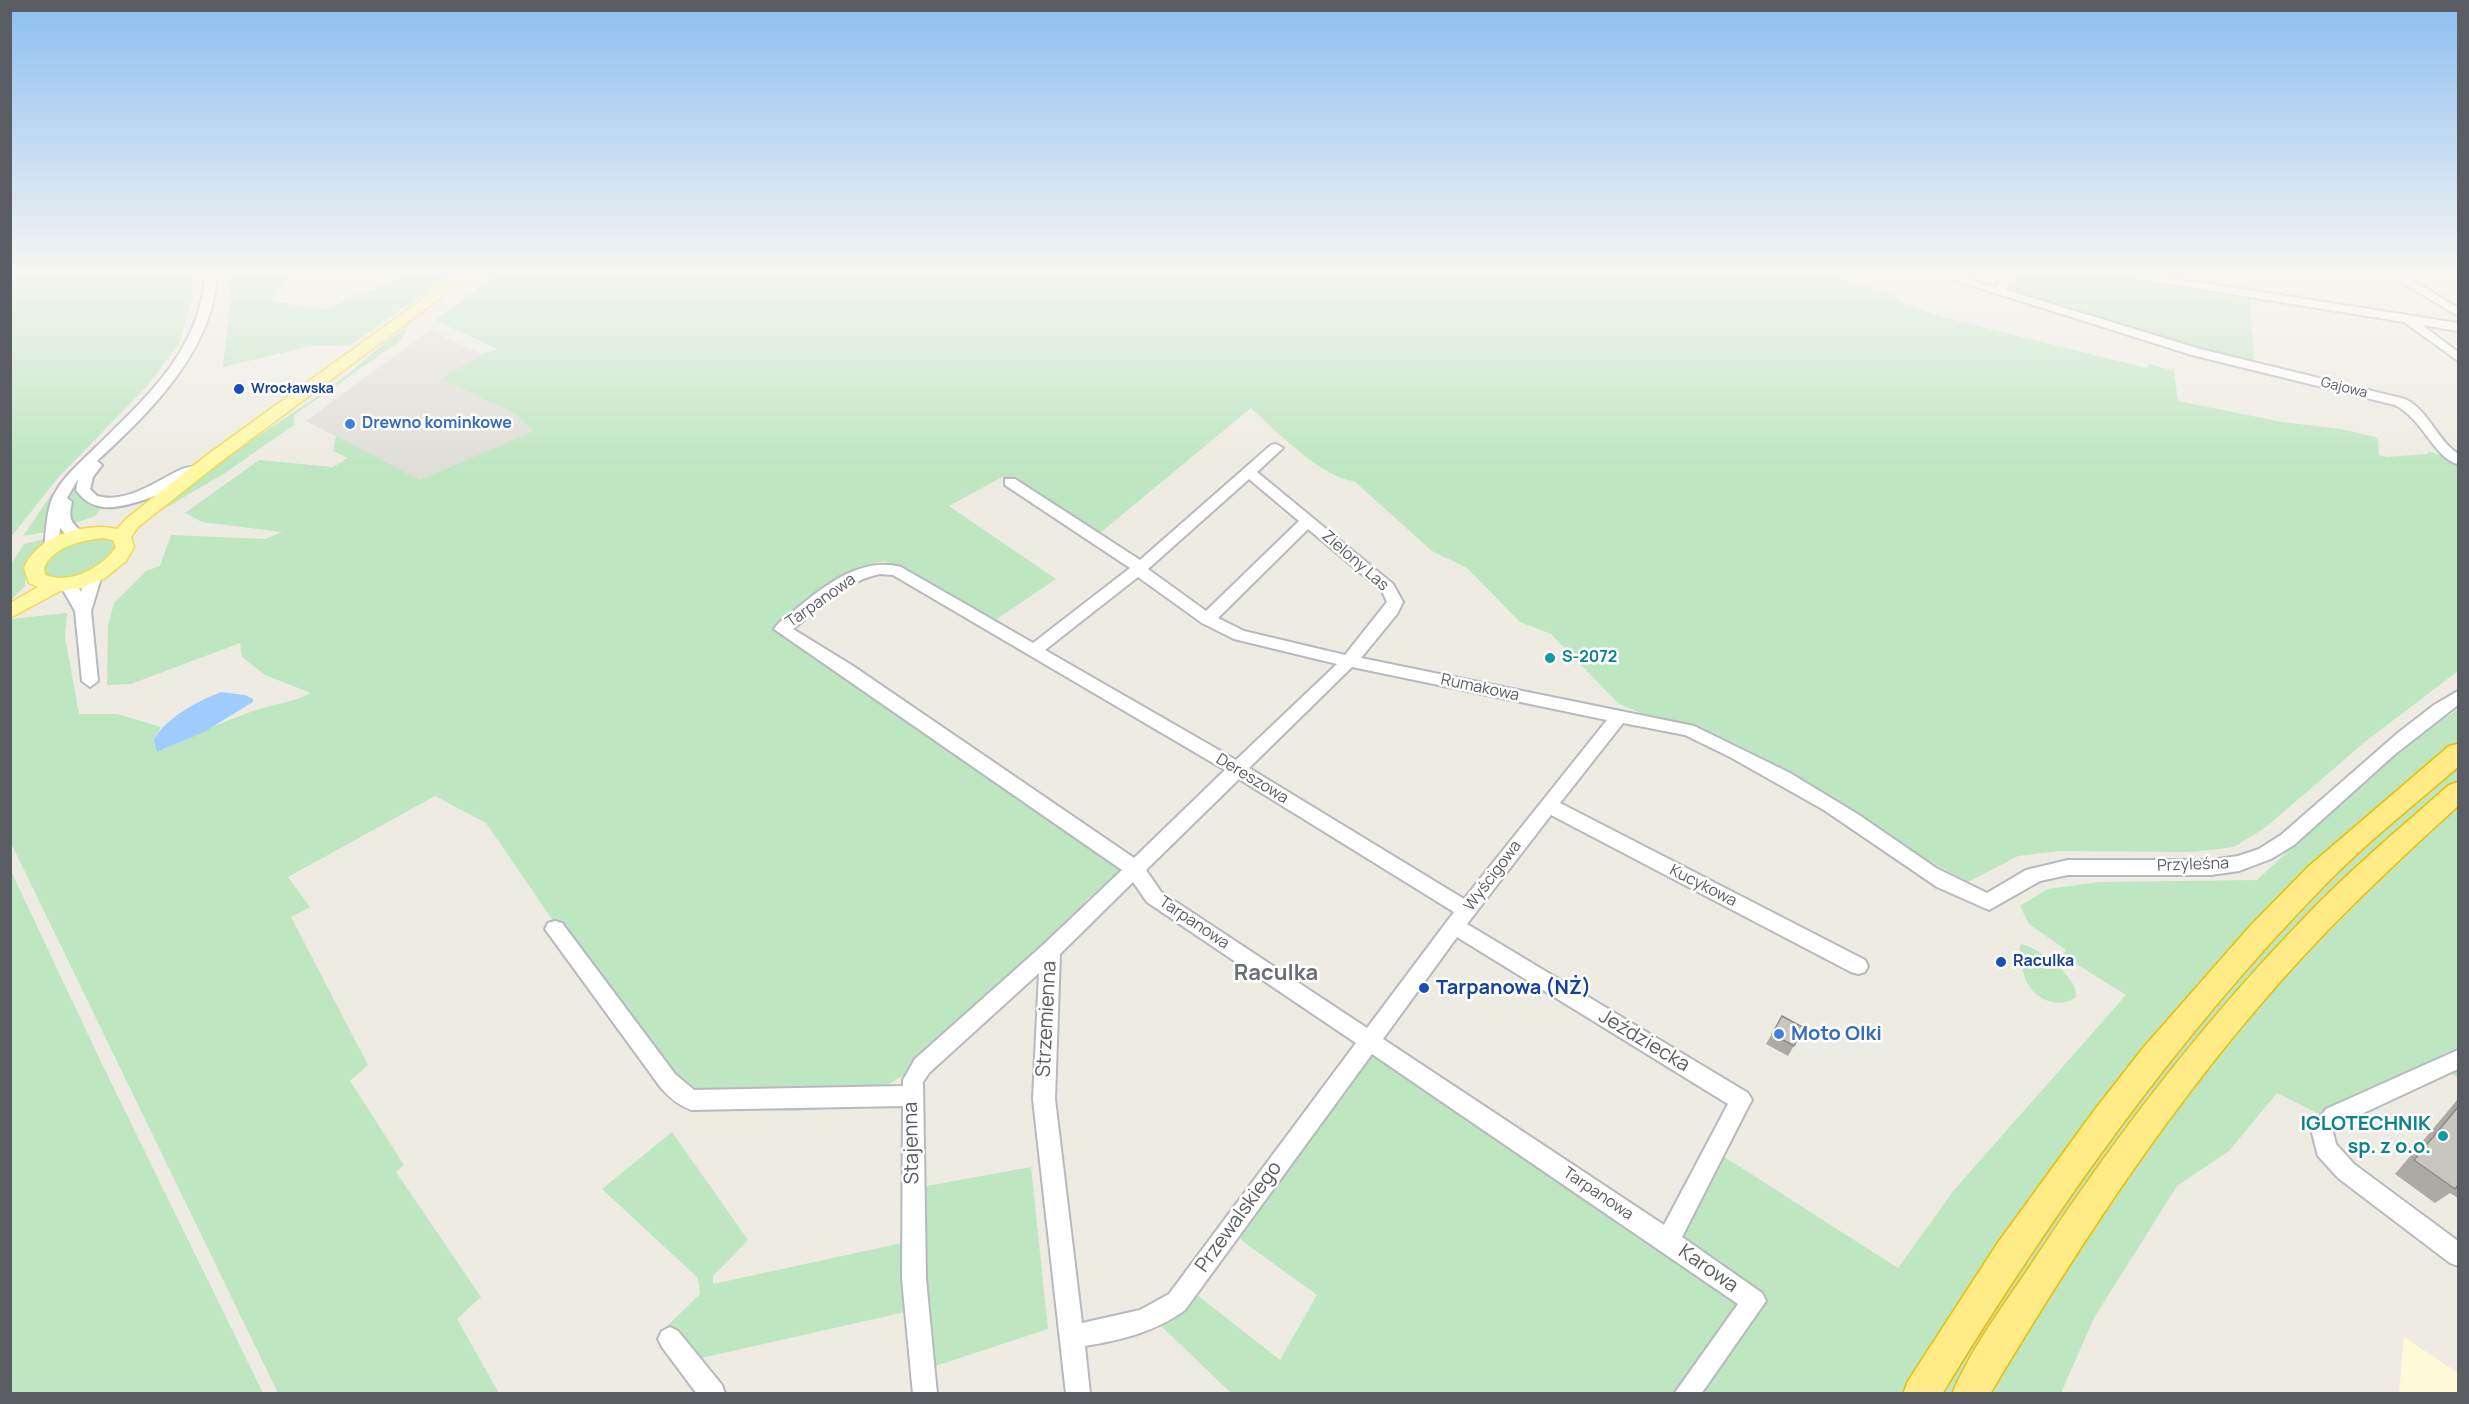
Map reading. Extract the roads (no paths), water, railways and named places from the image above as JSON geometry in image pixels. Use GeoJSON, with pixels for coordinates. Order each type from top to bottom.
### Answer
{"type":"FeatureCollection","features":[{"type":"Feature","properties":{"kind":"highway"},"geometry":{"type":"LineString","coordinates":[[1921,1394],[2031,1223],[2105,1119],[2177,1029],[2248,948],[2318,875],[2384,815],[2458,753]]}},
{"type":"Feature","properties":{"kind":"highway"},"geometry":{"type":"LineString","coordinates":[[1970,1394],[2082,1217],[2136,1140],[2207,1048],[2277,966],[2346,892],[2409,833],[2458,792]]}},
{"type":"Feature","properties":{"kind":"main road"},"geometry":{"type":"LineString","coordinates":[[36,579],[32,571],[33,566],[51,548],[78,536],[112,534],[132,523],[213,459],[376,340]]}},
{"type":"Feature","properties":{"kind":"main road"},"geometry":{"type":"LineString","coordinates":[[10,612],[62,584],[94,575],[122,555],[125,547],[112,534]]}},
{"type":"Feature","properties":{"kind":"main road"},"geometry":{"type":"LineString","coordinates":[[36,579],[62,584]]}},
{"type":"Feature","properties":{"kind":"main road"},"geometry":{"type":"LineString","coordinates":[[10,603],[36,579]]}},
{"type":"Feature","properties":{"kind":"street"},"geometry":{"type":"LineString","coordinates":[[78,536],[66,529],[63,521],[64,506],[74,483],[97,454],[165,381],[195,340]]}},
{"type":"Feature","properties":{"kind":"street","name":"Gajowa"},"geometry":{"type":"LineString","coordinates":[[2155,340],[2196,352],[2400,402],[2421,414],[2443,448],[2458,460]]}},
{"type":"Feature","properties":{"kind":"street"},"geometry":{"type":"LineString","coordinates":[[2434,340],[2458,357]]}},
{"type":"Feature","properties":{"kind":"street"},"geometry":{"type":"LineString","coordinates":[[112,438],[104,455],[83,482],[84,493],[93,498],[121,501],[154,493],[213,459]]}},
{"type":"Feature","properties":{"kind":"street"},"geometry":{"type":"LineString","coordinates":[[1034,651],[1139,569],[1276,448]]}},
{"type":"Feature","properties":{"kind":"street"},"geometry":{"type":"LineString","coordinates":[[51,548],[54,511],[62,492],[82,466],[97,454]]}},
{"type":"Feature","properties":{"kind":"street","name":"Zielony Las"},"geometry":{"type":"LineString","coordinates":[[1249,472],[1394,595],[1395,602],[1392,610],[1349,661]]}},
{"type":"Feature","properties":{"kind":"street","name":"Rumakowa"},"geometry":{"type":"LineString","coordinates":[[1010,482],[1130,559],[1146,577],[1207,619],[1240,635],[1349,661],[1688,730],[1720,743],[1875,835],[1954,890]]}},
{"type":"Feature","properties":{"kind":"street","name":"Zielony Las"},"geometry":{"type":"LineString","coordinates":[[1207,619],[1308,521]]}},
{"type":"Feature","properties":{"kind":"street","name":"Tarpanowa"},"geometry":{"type":"LineString","coordinates":[[896,570],[875,569],[863,572],[782,629],[847,670],[1135,869],[1154,897],[1668,1241]]}},
{"type":"Feature","properties":{"kind":"street","name":"Dereszowa"},"geometry":{"type":"LineString","coordinates":[[896,570],[1238,770],[1467,910]]}},
{"type":"Feature","properties":{"kind":"street"},"geometry":{"type":"LineString","coordinates":[[83,611],[94,575]]}},
{"type":"Feature","properties":{"kind":"street"},"geometry":{"type":"LineString","coordinates":[[62,584],[71,586],[83,611],[90,681]]}},
{"type":"Feature","properties":{"kind":"street","name":"Strzemienna"},"geometry":{"type":"LineString","coordinates":[[1078,1394],[1044,1099],[1050,951],[1349,661]]}},
{"type":"Feature","properties":{"kind":"street","name":"Przyleśna"},"geometry":{"type":"LineString","coordinates":[[1954,890],[1989,902],[2026,878],[2059,869],[2102,866],[2213,867],[2234,865],[2266,854],[2384,755],[2458,697]]}},
{"type":"Feature","properties":{"kind":"street","name":"Wyścigowa"},"geometry":{"type":"LineString","coordinates":[[1369,1040],[1454,926],[1619,716]]}},
{"type":"Feature","properties":{"kind":"street","name":"Kucykowa"},"geometry":{"type":"LineString","coordinates":[[1548,805],[1858,966]]}},
{"type":"Feature","properties":{"kind":"street","name":"Jeździecka"},"geometry":{"type":"LineString","coordinates":[[1454,926],[1742,1100]]}},
{"type":"Feature","properties":{"kind":"street"},"geometry":{"type":"LineString","coordinates":[[555,929],[668,1081],[678,1092],[691,1100],[911,1096]]}},
{"type":"Feature","properties":{"kind":"street","name":"Stajenna"},"geometry":{"type":"LineString","coordinates":[[926,1394],[914,1279],[911,1096],[913,1080],[922,1066],[1050,951]]}},
{"type":"Feature","properties":{"kind":"street","name":"Przewalskiego"},"geometry":{"type":"LineString","coordinates":[[1070,1338],[1148,1321],[1163,1314],[1177,1302],[1369,1040]]}},
{"type":"Feature","properties":{"kind":"street"},"geometry":{"type":"LineString","coordinates":[[2458,1059],[2334,1116],[2322,1129],[2326,1149],[2346,1171],[2458,1255]]}},
{"type":"Feature","properties":{"kind":"street","name":"Karowa"},"geometry":{"type":"LineString","coordinates":[[1686,1394],[1754,1301],[1668,1241],[1742,1100]]}},
{"type":"Feature","properties":{"kind":"street"},"geometry":{"type":"LineString","coordinates":[[670,1339],[712,1394]]}},
{"type":"Feature","properties":{"kind":"water"},"geometry":{"type":"Polygon","coordinates":[[[221,692],[245,695],[253,699],[253,702],[204,732],[157,752],[154,740],[165,725],[193,705],[221,692]]]}},
{"type":"Feature","properties":{"kind":"place","name":"Wrocławska"},"geometry":{"type":"Point","coordinates":[239,389]}},
{"type":"Feature","properties":{"kind":"place","name":"Drewno kominkowe"},"geometry":{"type":"Point","coordinates":[350,424]}},
{"type":"Feature","properties":{"kind":"place","name":"S-2072"},"geometry":{"type":"Point","coordinates":[1550,658]}},
{"type":"Feature","properties":{"kind":"place","name":"Raculka"},"geometry":{"type":"Point","coordinates":[2001,962]}},
{"type":"Feature","properties":{"kind":"place","name":"Tarpanowa (NŻ)"},"geometry":{"type":"Point","coordinates":[1424,988]}},
{"type":"Feature","properties":{"kind":"place","name":"Moto Olki"},"geometry":{"type":"Point","coordinates":[1779,1034]}},
{"type":"Feature","properties":{"kind":"place","name":"IGLOTECHNIK sp. z o.o."},"geometry":{"type":"Point","coordinates":[2443,1136]}},
{"type":"Feature","properties":{"kind":"district","name":"Raculka"},"geometry":{"type":"Point","coordinates":[1276,974]}}]}
